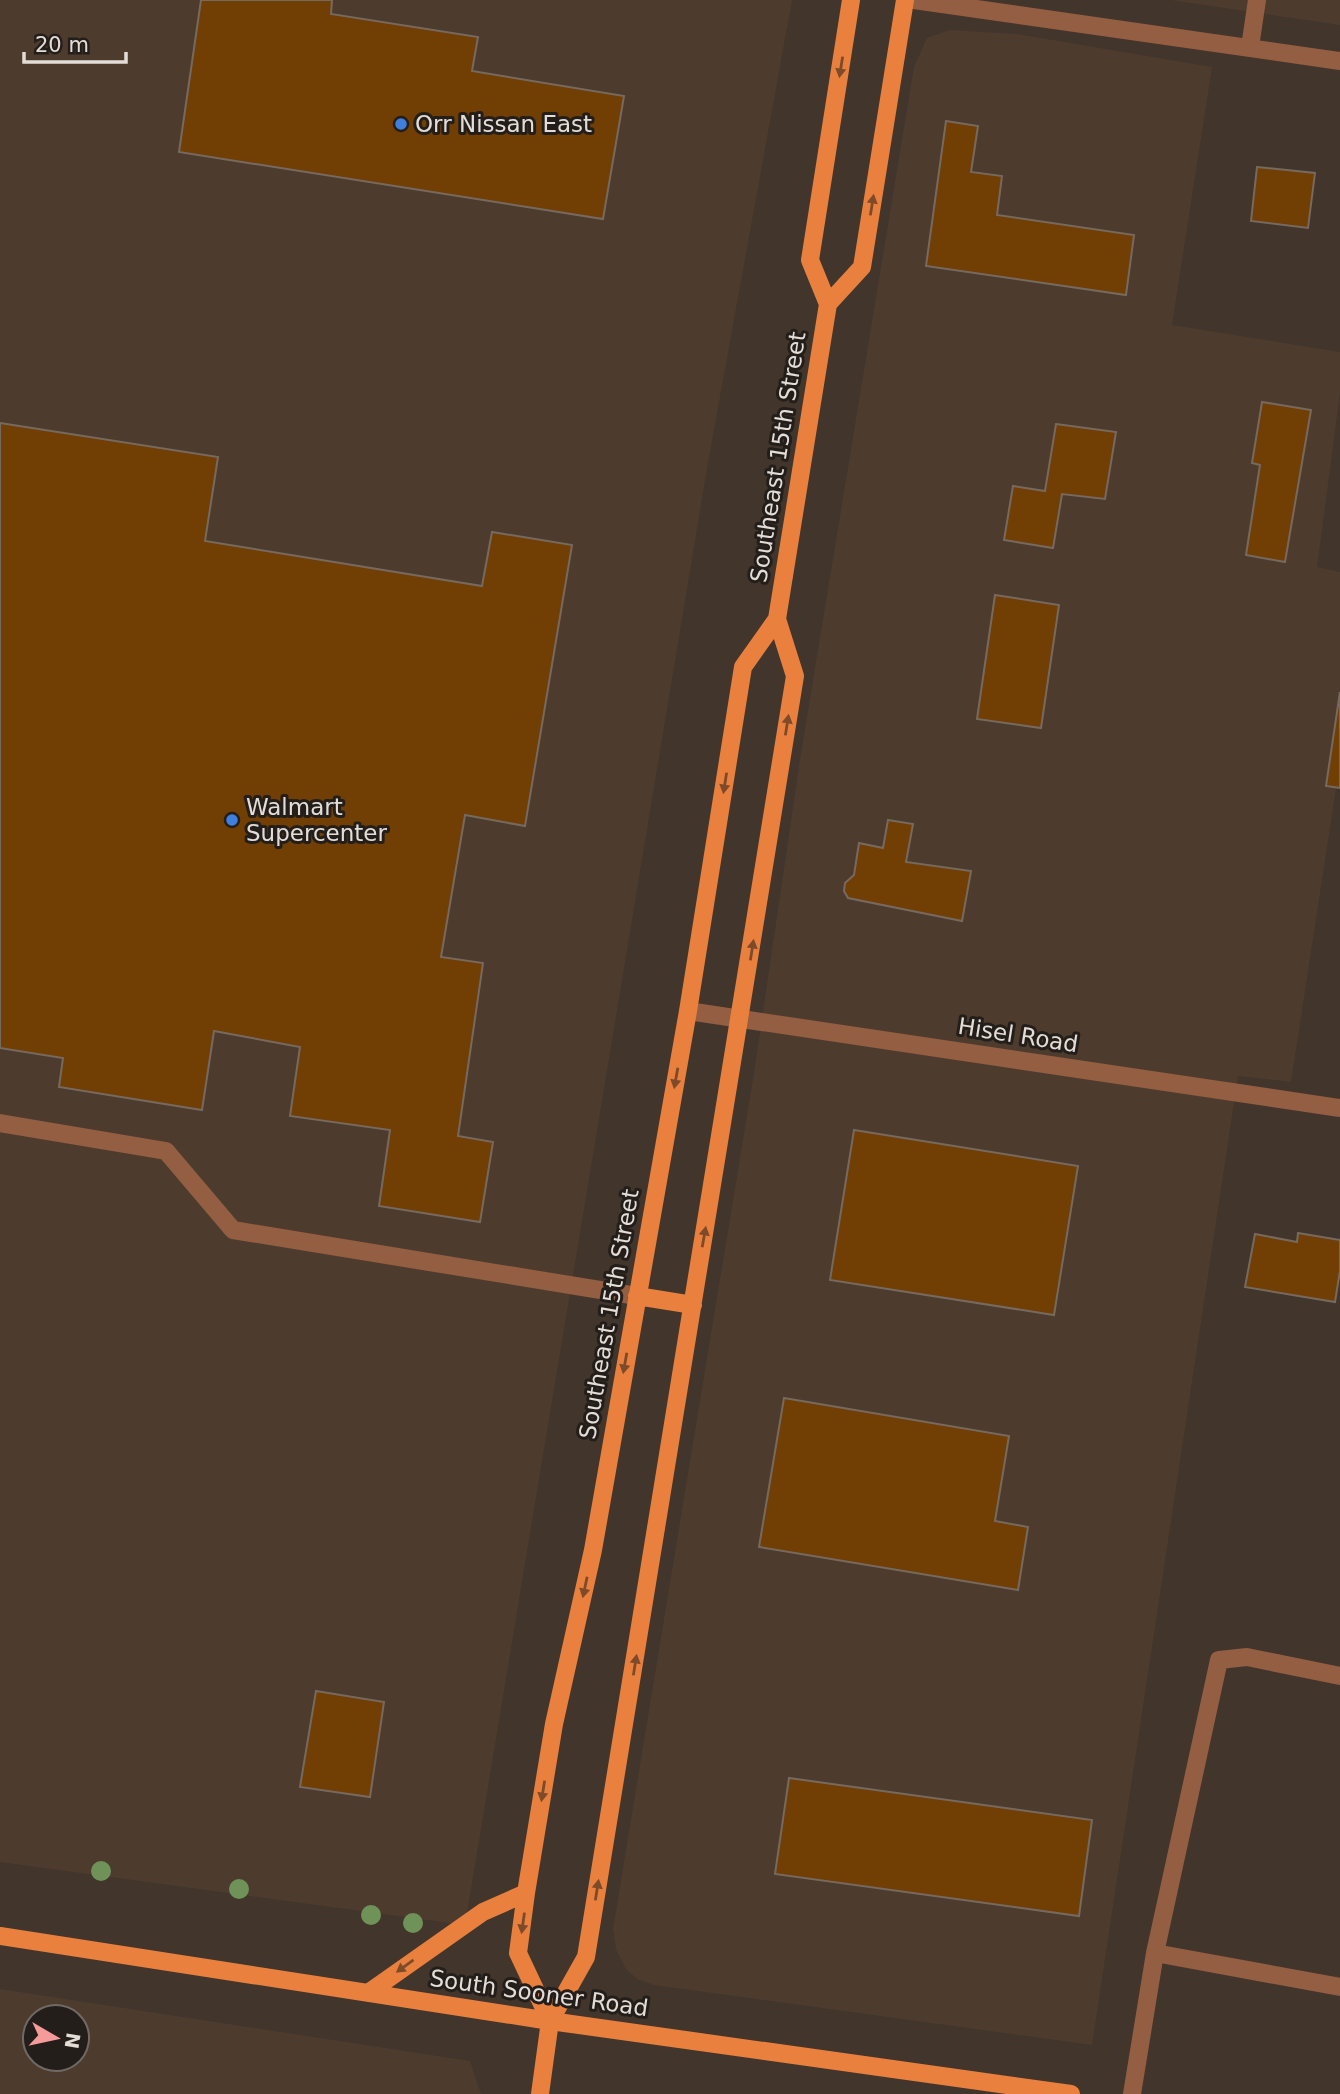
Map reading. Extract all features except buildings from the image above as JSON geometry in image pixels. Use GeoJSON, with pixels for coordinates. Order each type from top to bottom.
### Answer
{"type":"FeatureCollection","features":[{"type":"Feature","properties":{"kind":"main road"},"geometry":{"type":"LineString","coordinates":[[851,0],[810,260],[828,303],[862,267],[905,0]]}},
{"type":"Feature","properties":{"kind":"main road","name":"Southeast 15th Street"},"geometry":{"type":"LineString","coordinates":[[550,2021],[518,1953],[526,1893],[554,1724],[593,1550],[688,1011],[743,667],[777,619],[828,303]]}},
{"type":"Feature","properties":{"kind":"main road","name":"Southeast 15th Street"},"geometry":{"type":"LineString","coordinates":[[540,2094],[550,2021],[586,1957],[741,1017],[795,676],[777,619]]}},
{"type":"Feature","properties":{"kind":"main road"},"geometry":{"type":"LineString","coordinates":[[637,1296],[693,1305]]}},
{"type":"Feature","properties":{"kind":"main road"},"geometry":{"type":"LineString","coordinates":[[368,1993],[483,1912],[526,1893]]}},
{"type":"Feature","properties":{"kind":"main road","name":"South Sooner Road"},"geometry":{"type":"LineString","coordinates":[[0,1936],[1009,2090],[1071,2094]]}},
{"type":"Feature","properties":{"kind":"street"},"geometry":{"type":"LineString","coordinates":[[914,0],[1340,61]]}},
{"type":"Feature","properties":{"kind":"street"},"geometry":{"type":"LineString","coordinates":[[1250,47],[1256,0]]}},
{"type":"Feature","properties":{"kind":"street","name":"Hisel Road"},"geometry":{"type":"LineString","coordinates":[[688,1011],[1340,1108]]}},
{"type":"Feature","properties":{"kind":"street"},"geometry":{"type":"LineString","coordinates":[[0,1123],[166,1151],[233,1230],[637,1296]]}},
{"type":"Feature","properties":{"kind":"street"},"geometry":{"type":"LineString","coordinates":[[1132,2094],[1155,1953],[1219,1660],[1247,1657],[1340,1676]]}},
{"type":"Feature","properties":{"kind":"street"},"geometry":{"type":"LineString","coordinates":[[1155,1953],[1340,1987]]}},
{"type":"Feature","properties":{"kind":"shaded area"},"geometry":{"type":"Polygon","coordinates":[[[0,0],[792,0],[707,468],[465,1925],[0,1862],[0,0]]]}},
{"type":"Feature","properties":{"kind":"shaded area"},"geometry":{"type":"Polygon","coordinates":[[[1171,0],[1340,0],[1340,25],[1171,0]]]}},
{"type":"Feature","properties":{"kind":"shaded area"},"geometry":{"type":"Polygon","coordinates":[[[950,30],[1017,34],[1212,67],[1172,325],[1340,352],[1340,393],[1317,567],[1340,572],[1340,762],[1291,1082],[1238,1076],[1092,2045],[654,1985],[637,1979],[626,1969],[616,1949],[613,1929],[754,1073],[801,753],[914,67],[927,38],[950,30]]]}},
{"type":"Feature","properties":{"kind":"shaded area"},"geometry":{"type":"Polygon","coordinates":[[[0,1989],[470,2061],[481,2094],[0,2094],[0,1989]]]}},
{"type":"Feature","properties":{"kind":"place","name":"Orr Nissan East"},"geometry":{"type":"Point","coordinates":[401,124]}},
{"type":"Feature","properties":{"kind":"place","name":"Walmart Supercenter"},"geometry":{"type":"Point","coordinates":[232,820]}}]}
